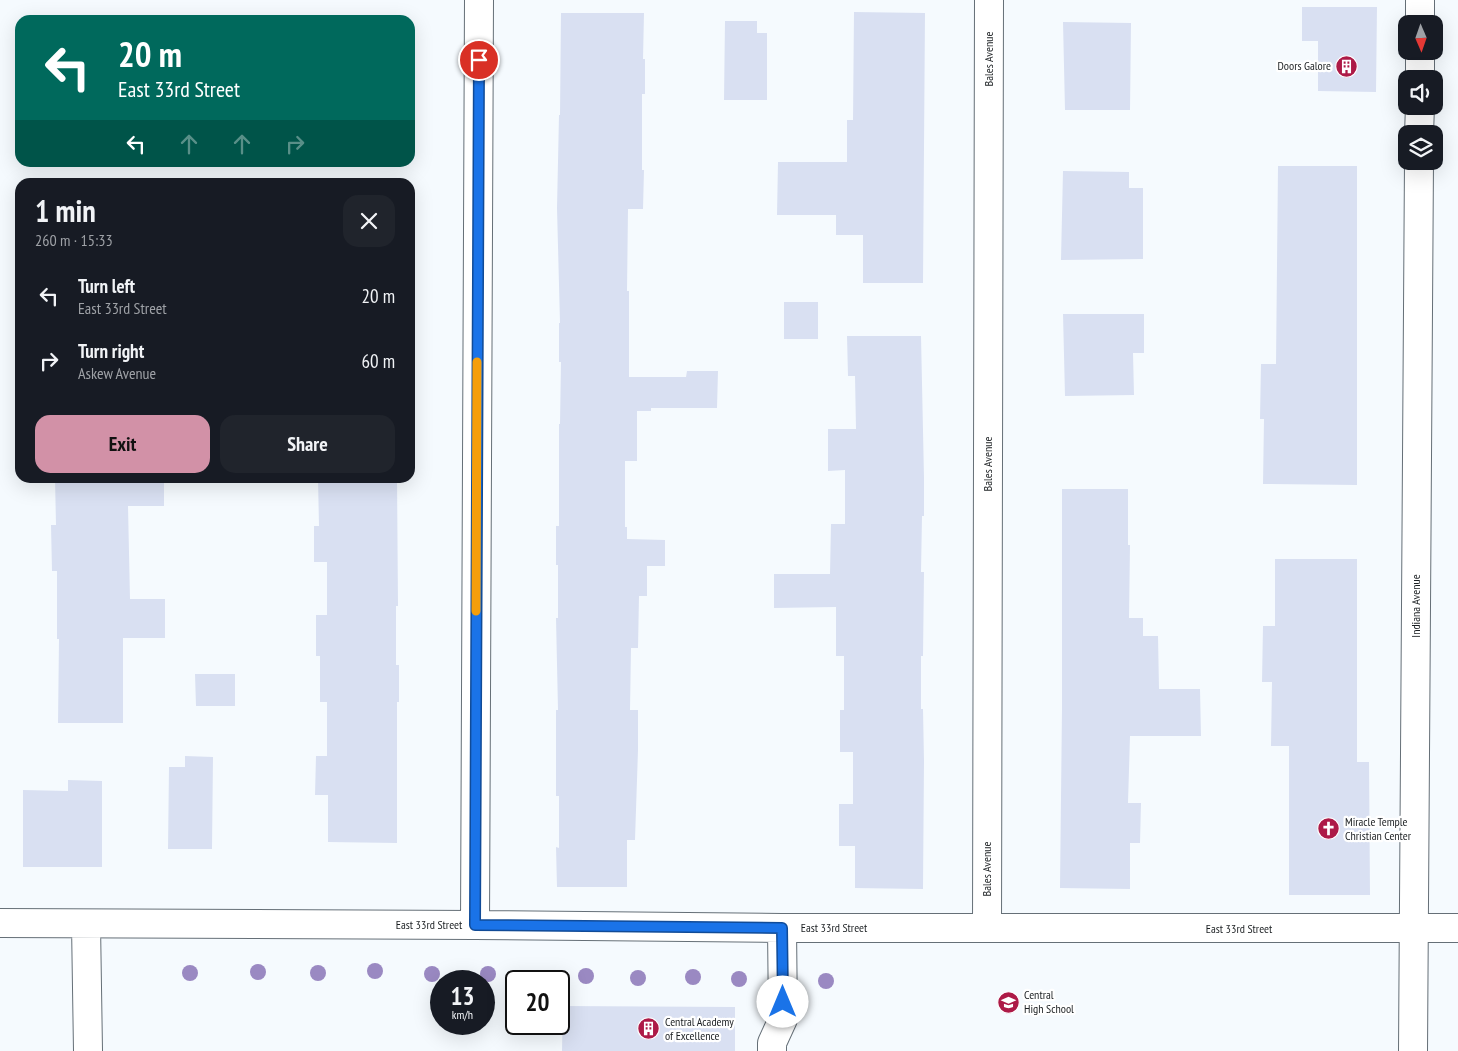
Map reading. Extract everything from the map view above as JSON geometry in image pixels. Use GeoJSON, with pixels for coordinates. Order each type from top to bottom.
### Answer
{"type":"FeatureCollection","features":[{"type":"Feature","properties":{"kind":"street"},"geometry":{"type":"LineString","coordinates":[[475,925],[479,0]]}},
{"type":"Feature","properties":{"kind":"street","name":"Bales Avenue"},"geometry":{"type":"LineString","coordinates":[[987,928],[989,0]]}},
{"type":"Feature","properties":{"kind":"street"},"geometry":{"type":"LineString","coordinates":[[1420,0],[1420,15]]}},
{"type":"Feature","properties":{"kind":"street","name":"Indiana Avenue"},"geometry":{"type":"LineString","coordinates":[[1413,1051],[1419,170]]}},
{"type":"Feature","properties":{"kind":"street","name":"East 33rd Street"},"geometry":{"type":"LineString","coordinates":[[0,924],[782,928],[1458,928]]}},
{"type":"Feature","properties":{"kind":"street"},"geometry":{"type":"LineString","coordinates":[[86,924],[88,1051]]}},
{"type":"Feature","properties":{"kind":"street"},"geometry":{"type":"LineString","coordinates":[[772,1051],[772,1043],[783,1019],[782,928]]}},
{"type":"Feature","properties":{"kind":"building","name":"Doors Galore"},"geometry":{"type":"Polygon","coordinates":[[[1302,7],[1377,7],[1376,92],[1318,91],[1318,41],[1302,41],[1302,7]]]}},
{"type":"Feature","properties":{"kind":"building"},"geometry":{"type":"Polygon","coordinates":[[[854,12],[925,13],[923,283],[863,283],[863,235],[836,235],[836,215],[777,215],[778,162],[847,162],[847,120],[853,120],[854,12]]]}},
{"type":"Feature","properties":{"kind":"building"},"geometry":{"type":"Polygon","coordinates":[[[561,13],[644,13],[643,59],[645,59],[645,94],[642,94],[643,209],[628,209],[629,377],[686,377],[687,371],[718,371],[717,408],[651,408],[651,411],[637,411],[637,461],[625,461],[625,527],[627,527],[627,539],[665,540],[665,566],[647,566],[647,596],[639,596],[638,648],[631,648],[630,710],[638,710],[638,750],[635,840],[627,840],[627,887],[557,887],[556,847],[559,848],[559,796],[556,796],[556,710],[558,710],[556,618],[558,618],[558,565],[556,565],[556,526],[559,526],[561,362],[559,362],[560,323],[557,208],[561,13]]]}},
{"type":"Feature","properties":{"kind":"building"},"geometry":{"type":"Polygon","coordinates":[[[725,21],[757,21],[757,33],[767,33],[767,100],[724,100],[725,21]]]}},
{"type":"Feature","properties":{"kind":"building"},"geometry":{"type":"Polygon","coordinates":[[[1063,22],[1131,23],[1130,110],[1065,110],[1063,22]]]}},
{"type":"Feature","properties":{"kind":"building"},"geometry":{"type":"Polygon","coordinates":[[[1278,166],[1357,166],[1357,485],[1263,484],[1264,419],[1260,419],[1261,364],[1276,364],[1278,166]]]}},
{"type":"Feature","properties":{"kind":"building"},"geometry":{"type":"Polygon","coordinates":[[[1063,171],[1129,172],[1129,188],[1143,188],[1143,259],[1061,260],[1063,171]]]}},
{"type":"Feature","properties":{"kind":"building"},"geometry":{"type":"Polygon","coordinates":[[[784,302],[818,302],[818,339],[784,339],[784,302]]]}},
{"type":"Feature","properties":{"kind":"building"},"geometry":{"type":"Polygon","coordinates":[[[1063,314],[1144,314],[1144,353],[1133,353],[1134,395],[1065,396],[1063,314]]]}},
{"type":"Feature","properties":{"kind":"building"},"geometry":{"type":"Polygon","coordinates":[[[847,336],[921,336],[924,478],[921,572],[924,572],[923,656],[921,656],[921,709],[923,709],[924,761],[923,889],[855,888],[855,846],[839,846],[839,804],[853,804],[853,752],[840,752],[840,710],[844,710],[844,656],[836,656],[836,607],[774,608],[774,574],[830,574],[831,524],[845,524],[845,470],[828,471],[828,429],[856,429],[855,376],[848,376],[847,336]]]}},
{"type":"Feature","properties":{"kind":"building"},"geometry":{"type":"Polygon","coordinates":[[[55,483],[164,483],[164,506],[128,506],[130,599],[165,599],[165,638],[123,638],[123,723],[58,723],[59,639],[57,639],[57,571],[52,571],[51,525],[56,525],[55,483]]]}},
{"type":"Feature","properties":{"kind":"building"},"geometry":{"type":"Polygon","coordinates":[[[318,483],[397,483],[398,606],[396,606],[396,665],[399,665],[399,702],[397,702],[397,843],[328,842],[328,795],[315,795],[316,756],[327,756],[327,702],[320,702],[320,656],[316,656],[316,615],[327,615],[327,562],[314,562],[314,526],[319,526],[318,483]]]}},
{"type":"Feature","properties":{"kind":"building"},"geometry":{"type":"Polygon","coordinates":[[[1062,489],[1128,489],[1128,545],[1130,545],[1129,618],[1143,618],[1143,636],[1158,636],[1159,689],[1200,689],[1201,736],[1130,736],[1128,803],[1141,803],[1140,843],[1130,843],[1130,889],[1060,888],[1062,489]]]}},
{"type":"Feature","properties":{"kind":"building"},"geometry":{"type":"Polygon","coordinates":[[[1275,559],[1357,559],[1357,762],[1369,762],[1370,895],[1289,895],[1289,746],[1271,746],[1272,682],[1262,682],[1263,626],[1275,626],[1275,559]]]}},
{"type":"Feature","properties":{"kind":"building"},"geometry":{"type":"Polygon","coordinates":[[[195,674],[235,674],[235,706],[196,706],[195,674]]]}},
{"type":"Feature","properties":{"kind":"building"},"geometry":{"type":"Polygon","coordinates":[[[185,756],[213,757],[212,849],[168,849],[169,767],[185,767],[185,756]]]}},
{"type":"Feature","properties":{"kind":"building"},"geometry":{"type":"Polygon","coordinates":[[[68,780],[102,781],[102,867],[23,867],[23,790],[68,791],[68,780]]]}},
{"type":"Feature","properties":{"kind":"building","name":"Central Academy of Excellence"},"geometry":{"type":"Polygon","coordinates":[[[570,1006],[735,1007],[735,1051],[562,1051],[562,1035],[570,1035],[570,1006]]]}},
{"type":"Feature","properties":{"kind":"slow traffic"},"geometry":{"type":"LineString","coordinates":[[476,611],[477,362]]}},
{"type":"Feature","properties":{"kind":"place","name":"Doors Galore"},"geometry":{"type":"Point","coordinates":[1347,66]}},
{"type":"Feature","properties":{"kind":"place","name":"Miracle Temple Christian Center"},"geometry":{"type":"Point","coordinates":[1329,829]}},
{"type":"Feature","properties":{"kind":"place","name":"Central High School"},"geometry":{"type":"Point","coordinates":[1008,1002]}},
{"type":"Feature","properties":{"kind":"place","name":"Central Academy of Excellence"},"geometry":{"type":"Point","coordinates":[649,1029]}},
{"type":"Feature","properties":{"kind":"route"},"geometry":{"type":"LineString","coordinates":[[479,60],[475,925],[782,928],[783,1002]]}}]}
